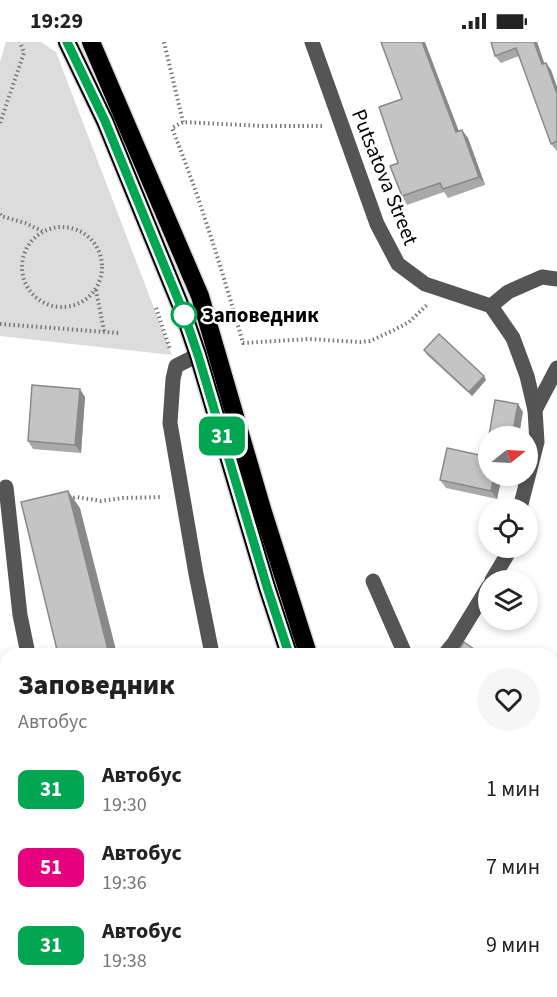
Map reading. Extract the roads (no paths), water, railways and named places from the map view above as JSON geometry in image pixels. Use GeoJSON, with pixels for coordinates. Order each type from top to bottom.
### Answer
{"type":"FeatureCollection","features":[{"type":"Feature","properties":{"kind":"highway"},"geometry":{"type":"LineString","coordinates":[[67,42],[105,121],[184,314],[287,648]]}},
{"type":"Feature","properties":{"kind":"highway"},"geometry":{"type":"LineString","coordinates":[[91,42],[200,296],[262,509],[306,648]]}},
{"type":"Feature","properties":{"kind":"street","name":"Putsatova Street"},"geometry":{"type":"LineString","coordinates":[[312,42],[377,224],[398,264],[425,284],[491,306]]}},
{"type":"Feature","properties":{"kind":"street"},"geometry":{"type":"LineString","coordinates":[[523,498],[537,442],[535,410],[527,376],[513,338],[491,306],[508,292],[542,277],[557,279]]}},
{"type":"Feature","properties":{"kind":"street"},"geometry":{"type":"LineString","coordinates":[[198,355],[176,366],[170,423],[211,648]]}},
{"type":"Feature","properties":{"kind":"street"},"geometry":{"type":"LineString","coordinates":[[535,410],[557,368]]}},
{"type":"Feature","properties":{"kind":"street"},"geometry":{"type":"LineString","coordinates":[[535,410],[557,396]]}},
{"type":"Feature","properties":{"kind":"street"},"geometry":{"type":"LineString","coordinates":[[6,487],[20,615],[27,648]]}},
{"type":"Feature","properties":{"kind":"street"},"geometry":{"type":"LineString","coordinates":[[373,581],[402,648]]}},
{"type":"Feature","properties":{"kind":"street"},"geometry":{"type":"LineString","coordinates":[[450,648],[478,603]]}},
{"type":"Feature","properties":{"kind":"place","name":"Заповедник"},"geometry":{"type":"Point","coordinates":[184,315]}}]}
